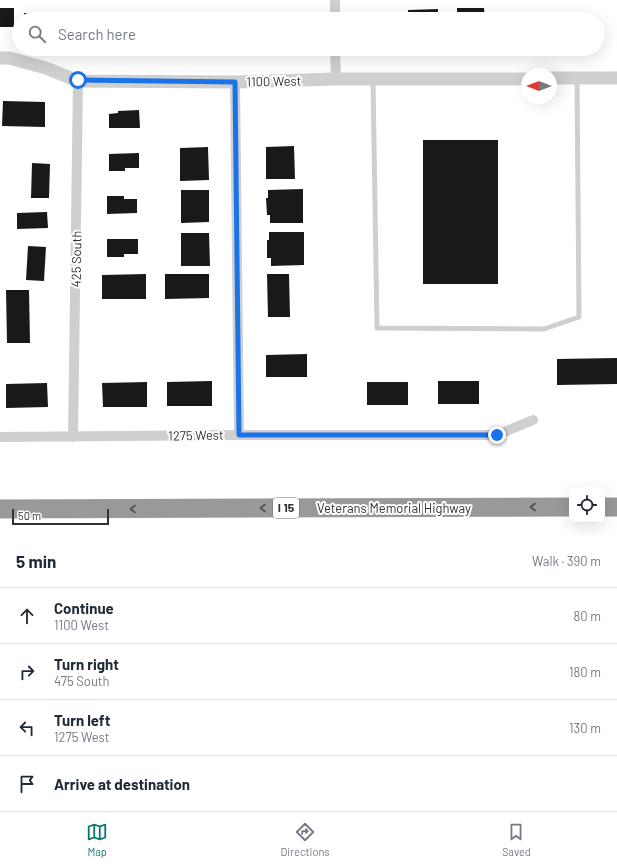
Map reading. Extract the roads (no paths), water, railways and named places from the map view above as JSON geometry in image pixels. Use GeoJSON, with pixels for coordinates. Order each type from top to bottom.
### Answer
{"type":"FeatureCollection","features":[{"type":"Feature","properties":{"kind":"highway","name":"Veterans Memorial Highway"},"geometry":{"type":"LineString","coordinates":[[0,509],[569,507]]}},
{"type":"Feature","properties":{"kind":"highway"},"geometry":{"type":"LineString","coordinates":[[605,507],[617,507]]}},
{"type":"Feature","properties":{"kind":"street"},"geometry":{"type":"LineString","coordinates":[[335,0],[335,12]]}},
{"type":"Feature","properties":{"kind":"street"},"geometry":{"type":"LineString","coordinates":[[336,56],[336,80]]}},
{"type":"Feature","properties":{"kind":"street","name":"1100 West"},"geometry":{"type":"LineString","coordinates":[[0,58],[9,58],[46,68],[78,80],[235,82],[521,78]]}},
{"type":"Feature","properties":{"kind":"street"},"geometry":{"type":"LineString","coordinates":[[557,78],[617,78]]}},
{"type":"Feature","properties":{"kind":"street","name":"425 South"},"geometry":{"type":"LineString","coordinates":[[73,437],[78,80]]}},
{"type":"Feature","properties":{"kind":"street"},"geometry":{"type":"LineString","coordinates":[[235,82],[239,435]]}},
{"type":"Feature","properties":{"kind":"street","name":"1275 West"},"geometry":{"type":"LineString","coordinates":[[0,437],[497,435],[533,420]]}},
{"type":"Feature","properties":{"kind":"lane"},"geometry":{"type":"LineString","coordinates":[[373,79],[377,328],[544,329],[579,317],[577,78]]}}]}
